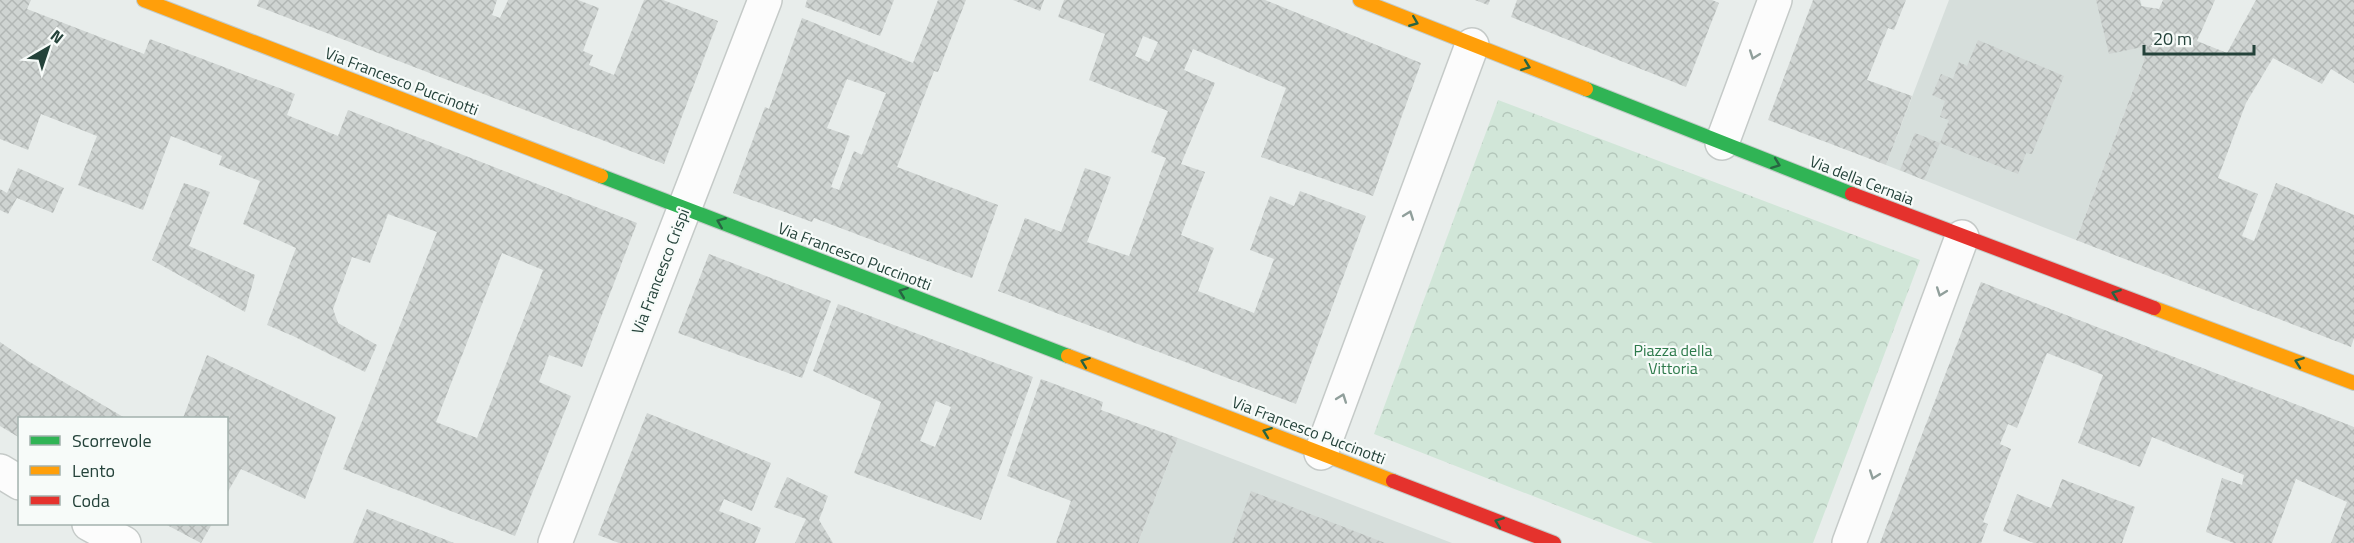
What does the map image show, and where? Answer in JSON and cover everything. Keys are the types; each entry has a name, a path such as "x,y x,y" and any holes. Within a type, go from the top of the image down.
{"street":[{"name":"Via Francesco Puccinotti","path":"144,0 1554,543"},
{"name":"Via Francesco Crispi","path":"555,543 765,0"},
{"name":"Via della Cernaia","path":"1360,0 1962,237 2354,383"},
{"path":"1722,143 1775,0"},
{"path":"1322,453 1472,45"},
{"path":"1849,543 1962,237"},
{"path":"0,471 18,482"},
{"path":"91,525 124,543"}],"shaded area":[{"path":"1949,0 2140,0 2151,33 2143,64 2076,240 1886,165"},
{"path":"1178,438 1452,543 1138,543"}],"green space":[{"name":"Piazza della Vittoria","path":"1498,100 1920,260 1813,543 1653,543 1374,434"}],"building":[{"path":"0,0 31,0 27,9 144,54 150,39 295,94 287,115 338,136 348,110 637,223 582,367 549,355 539,382 571,396 515,536 343,469 437,232 388,214 370,263 352,257 333,309 338,323 377,345 365,372 267,325 296,248 243,224 260,181 219,165 222,156 171,136 143,210 78,185 97,136 41,114 28,150 0,139","holes":["502,253 543,270 477,438 436,422"]},
{"path":"259,0 497,0 492,15 500,18 508,0 578,0 599,8 583,51 593,55 589,65 614,75 644,0 663,0 718,21 664,164 257,6"},
{"path":"807,0 894,0 880,36 805,7"},
{"path":"938,0 966,0 938,72 934,71 897,167 998,205 972,278 814,218 812,222 733,193 765,107 769,109 802,18 913,63","holes":["847,79 886,93 862,155 854,151 839,190 831,187 850,136 827,128"]},
{"path":"1013,0 1044,0 1040,11"},
{"path":"1064,0 1265,0 1421,63 1373,196 1261,157 1286,88 1193,49 1184,70 1215,83 1181,164 1205,172 1181,235 1214,248 1198,291 1254,313 1274,259 1250,250 1270,196 1294,206 1300,191 1366,216 1296,404 998,291 1025,218 1061,232 1085,168 1111,177 1087,242 1129,256 1166,158 1151,152 1168,111 1089,80 1105,34 1058,17","holes":["1143,36 1158,42 1149,62 1135,56"]},
{"path":"1475,0 1490,0 1488,5"},
{"path":"1517,0 1712,0 1719,3 1686,87 1511,17"},
{"path":"1813,0 1906,0 1894,30 1888,28 1867,80 1912,96 1886,165 1768,120"},
{"path":"2096,0 2140,0 2141,6 2159,9 2163,0 2215,0 2197,41 2227,53 2256,0 2354,0 2354,83 2331,69 2322,84 2273,58 2246,103 2218,178 2258,194 2242,236 2254,241 2276,183 2354,215 2354,338 2351,347 2076,240 2143,64 2147,46 2109,54"},
{"path":"1978,40 2064,76 2032,154 2026,153 2018,174 1940,143 1949,120 1940,117 1945,101 1932,95 1941,74 1953,79 1959,62 1967,66"},
{"path":"1915,133 1940,143 1924,180 1900,170"},
{"path":"18,168 64,188 53,213 17,198 8,214 0,210 0,189 7,193"},
{"path":"184,183 210,192 189,246 255,275 245,312 152,260"},
{"path":"709,254 831,301 802,378 678,333"},
{"path":"1981,282 2354,427 2354,543 2331,543 2347,502 2296,479 2272,543 2234,543 2206,532 2222,478 2242,485 2244,475 2152,437 2140,467 2078,443 2103,375 2047,353 2017,428 2008,424 2000,444 2011,449 1983,522 1988,524 1981,543 1880,543"},
{"path":"838,304 1033,377 981,520 854,473 881,402 813,371","holes":["936,401 951,407 935,447 920,441"]},
{"path":"0,342 123,417 18,417 18,437 0,426"},
{"path":"207,355 336,417 305,499 241,469 228,492 228,417 183,417"},
{"path":"1041,379 1103,402 1101,410 1178,438 1138,543 1056,543 1071,501 1007,476"},
{"path":"647,413 771,463 752,511 724,499 719,511 761,528 755,543 619,543 598,535"},
{"path":"787,477 828,496 819,520 833,543 795,543 806,519 774,507"},
{"path":"2062,479 2135,507 2122,543 2034,543 2003,531 2017,494 2051,508"},
{"path":"1251,491 1385,543 1232,543"},
{"path":"367,509 454,543 353,543"},
{"path":"167,525 211,525 201,543"}],"traffic: fast":[{"path":"1586,89 1852,194"},
{"path":"601,176 1068,356"}],"traffic: slow":[{"path":"144,0 601,176"},
{"path":"1360,0 1586,89"},
{"path":"2154,308 2354,383"},
{"path":"1068,356 1393,481"}],"traffic: jam":[{"path":"1852,194 2154,308"},
{"path":"1393,481 1554,543"}]}
